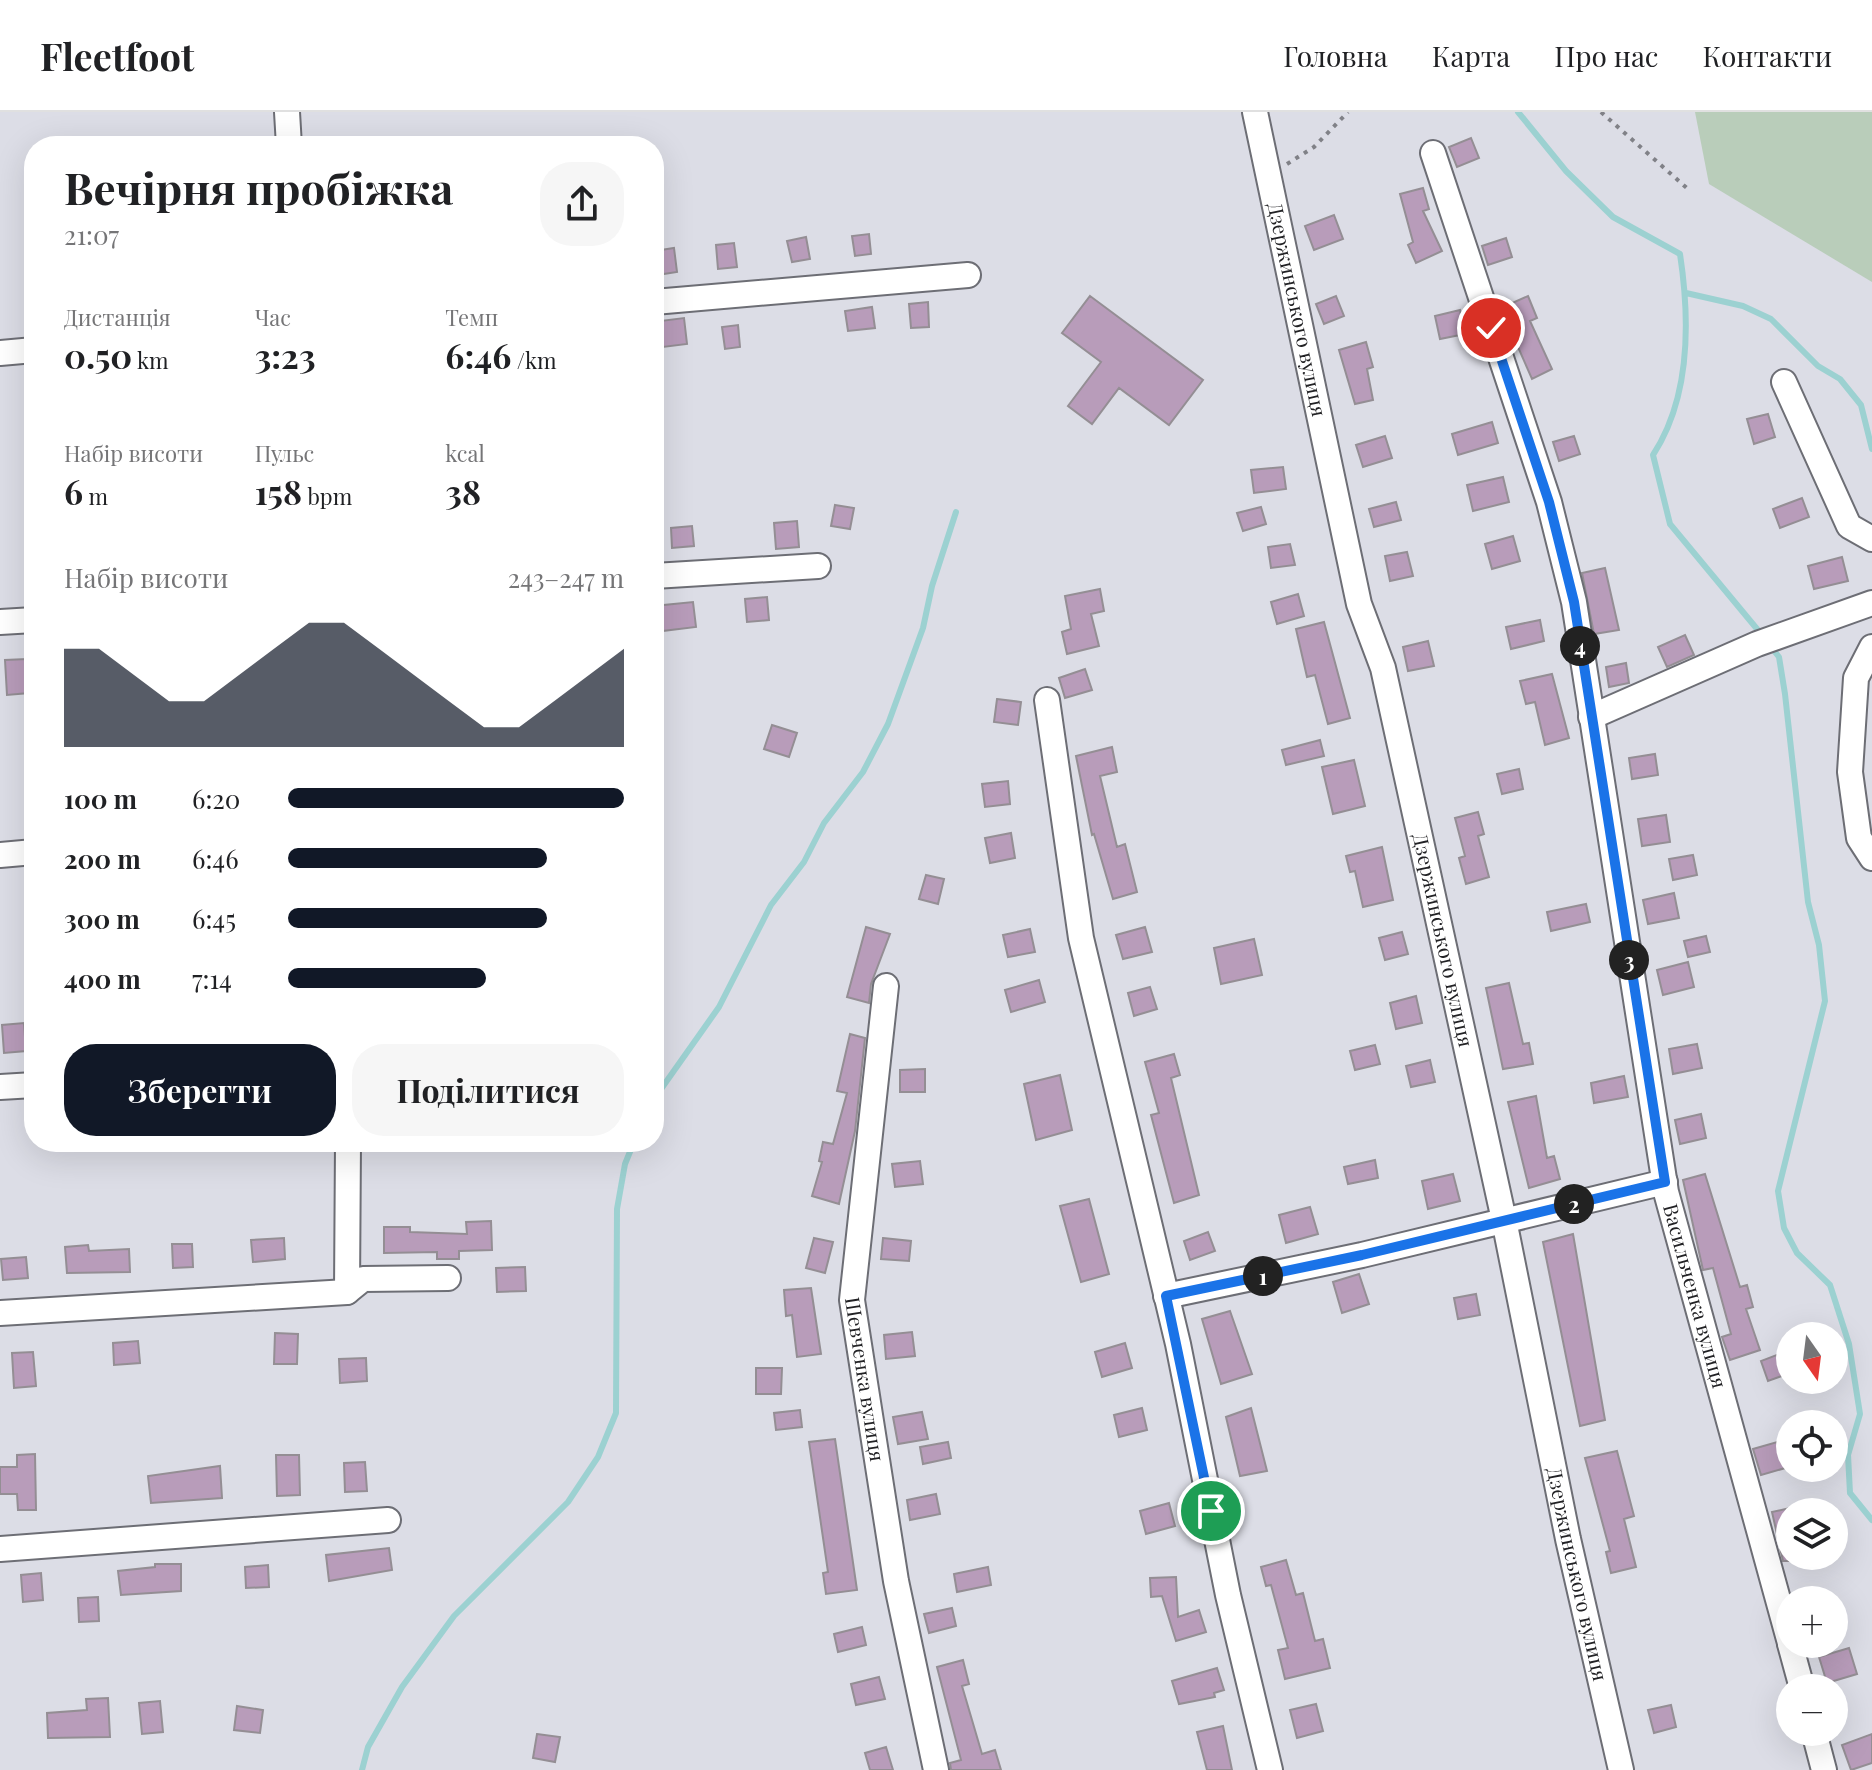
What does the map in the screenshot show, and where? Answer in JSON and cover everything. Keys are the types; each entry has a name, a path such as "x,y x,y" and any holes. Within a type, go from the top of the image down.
{"street":[{"path":"287,112 288,136"},
{"name":"Дзержинського вулиця","path":"1255,112 1359,604 1383,668 1504,1220 1568,1539 1621,1770"},
{"name":"Васильченка вулиця","path":"1433,153 1549,502 1574,602 1665,1182 1776,1592"},
{"path":"664,301 968,275"},
{"path":"0,353 24,351"},
{"path":"1784,382 1849,526 1872,539"},
{"path":"664,575 818,566"},
{"path":"1591,717 1757,644 1872,603"},
{"path":"0,622 24,621"},
{"path":"1872,647 1856,678 1850,772 1859,838 1872,858"},
{"path":"1047,700 1081,938 1166,1296 1228,1595 1270,1770"},
{"path":"0,855 24,853"},
{"name":"Шевченка вулиця","path":"886,986 852,1300 896,1581 936,1770"},
{"path":"0,1087 24,1086"},
{"path":"347,1292 348,1152"},
{"path":"1166,1296 1665,1182"},
{"path":"0,1313 347,1292 363,1279 448,1278"},
{"path":"0,1549 388,1520"},
{"path":"1818,1746 1824,1770"}],"path":[{"path":"1268,176 1314,147 1348,112"},
{"path":"1601,112 1689,190"}],"green space":[{"path":"1695,112 1872,112 1872,282 1709,184"}],"building":[{"path":"1471,138 1479,158 1457,167 1449,147"},
{"path":"1423,188 1429,209 1423,211 1442,251 1416,263 1408,245 1413,242 1400,194"},
{"path":"1334,215 1343,239 1314,250 1305,226"},
{"path":"869,234 871,254 855,256 852,236"},
{"path":"806,237 810,259 792,262 787,241"},
{"path":"1506,238 1512,257 1488,265 1482,246"},
{"path":"734,243 737,267 718,269 716,245"},
{"path":"674,248 677,272 664,274 664,250"},
{"path":"1090,296 1203,380 1169,425 1119,388 1092,424 1068,406 1101,362 1062,333"},
{"path":"1336,296 1344,316 1324,324 1316,304"},
{"path":"1528,296 1537,318 1530,321 1552,369 1532,379 1501,308"},
{"path":"928,302 929,327 911,328 909,304"},
{"path":"872,307 875,328 848,331 845,311"},
{"path":"1460,310 1465,334 1440,339 1435,316"},
{"path":"684,318 687,344 664,347 664,320"},
{"path":"738,325 740,347 725,349 722,327"},
{"path":"1366,342 1373,367 1367,369 1373,400 1355,404 1339,350"},
{"path":"1768,414 1775,437 1754,444 1747,419"},
{"path":"1492,422 1498,443 1458,455 1452,434"},
{"path":"1385,436 1392,458 1363,467 1356,445"},
{"path":"1574,436 1580,454 1559,461 1553,442"},
{"path":"1283,467 1286,489 1254,493 1251,470"},
{"path":"1503,477 1509,502 1473,511 1467,485"},
{"path":"1802,498 1809,517 1780,528 1773,509"},
{"path":"1396,502 1401,520 1374,527 1369,509"},
{"path":"835,505 854,508 850,529 831,526"},
{"path":"1261,507 1266,524 1243,531 1237,513"},
{"path":"797,521 799,547 776,549 774,523"},
{"path":"692,526 694,546 672,548 671,528"},
{"path":"1513,536 1520,561 1492,569 1485,544"},
{"path":"1290,544 1295,565 1271,568 1268,547"},
{"path":"1407,552 1413,576 1390,581 1385,556"},
{"path":"1842,557 1848,581 1814,589 1808,566"},
{"path":"1605,568 1619,630 1594,634 1582,573"},
{"path":"1100,589 1104,611 1091,614 1099,646 1067,654 1062,632 1071,629 1065,596"},
{"path":"1298,594 1304,616 1277,624 1271,602"},
{"path":"767,597 769,620 747,622 745,599"},
{"path":"693,602 696,627 664,631 664,605"},
{"path":"1540,620 1544,641 1511,649 1506,627"},
{"path":"1324,622 1350,718 1328,724 1315,675 1307,677 1296,629"},
{"path":"1685,635 1694,655 1667,667 1658,647"},
{"path":"1428,641 1434,666 1408,671 1403,647"},
{"path":"24,659 24,693 7,695 5,660"},
{"path":"1626,663 1629,683 1609,687 1606,667"},
{"path":"1085,669 1092,690 1065,698 1059,678"},
{"path":"1552,674 1569,738 1545,745 1535,702 1526,704 1520,681"},
{"path":"997,699 1021,702 1018,725 994,722"},
{"path":"772,725 797,733 789,757 764,749"},
{"path":"1320,740 1324,756 1286,765 1282,750"},
{"path":"1112,747 1117,772 1100,776 1117,847 1125,844 1137,892 1113,899 1092,835 1076,756"},
{"path":"1655,754 1658,775 1632,779 1629,758"},
{"path":"1354,760 1365,806 1333,814 1322,767"},
{"path":"1519,769 1523,789 1502,794 1497,774"},
{"path":"1008,781 1010,804 985,807 982,784"},
{"path":"1478,812 1484,834 1478,836 1489,877 1466,884 1459,858 1465,856 1455,818"},
{"path":"1666,815 1670,842 1642,846 1638,819"},
{"path":"1011,833 1015,858 990,863 985,838"},
{"path":"1382,847 1393,900 1363,907 1355,871 1350,872 1346,856"},
{"path":"1693,855 1697,875 1673,880 1669,859"},
{"path":"926,875 944,879 938,904 919,899"},
{"path":"1674,893 1679,918 1648,924 1643,900"},
{"path":"1586,904 1590,922 1551,931 1547,912"},
{"path":"866,927 890,934 871,984 869,1003 847,997"},
{"path":"1145,927 1152,952 1123,959 1116,935"},
{"path":"1030,929 1035,952 1008,957 1003,935"},
{"path":"1402,932 1408,954 1385,960 1379,938"},
{"path":"1706,936 1710,952 1688,957 1684,941"},
{"path":"1254,939 1262,975 1221,984 1214,948"},
{"path":"1688,962 1694,987 1663,995 1657,970"},
{"path":"1039,980 1045,1002 1011,1012 1005,990"},
{"path":"1509,983 1523,1044 1529,1043 1533,1064 1503,1069 1486,988"},
{"path":"1150,987 1157,1009 1134,1016 1128,993"},
{"path":"1416,996 1422,1023 1396,1029 1390,1003"},
{"path":"24,1023 24,1051 4,1053 2,1025"},
{"path":"850,1034 865,1038 855,1131 839,1204 812,1196 822,1162 819,1161 823,1142 833,1144 847,1093 837,1091"},
{"path":"1697,1044 1702,1068 1673,1074 1669,1049"},
{"path":"1375,1045 1380,1064 1355,1070 1350,1051"},
{"path":"1174,1054 1180,1075 1171,1078 1199,1195 1174,1203 1151,1115 1159,1113 1145,1062"},
{"path":"1430,1060 1435,1082 1411,1087 1406,1066"},
{"path":"925,1069 925,1092 900,1092 900,1070"},
{"path":"1060,1075 1072,1130 1036,1140 1024,1084"},
{"path":"1624,1076 1628,1097 1594,1103 1591,1083"},
{"path":"1536,1096 1547,1158 1554,1156 1560,1179 1529,1188 1508,1102"},
{"path":"1701,1114 1706,1138 1680,1144 1675,1120"},
{"path":"1375,1160 1378,1178 1348,1184 1344,1167"},
{"path":"920,1161 923,1184 895,1187 892,1164"},
{"path":"1453,1174 1460,1201 1428,1209 1422,1181"},
{"path":"1705,1174 1740,1287 1747,1285 1753,1307 1746,1309 1760,1350 1730,1360 1722,1337 1731,1334 1713,1268 1703,1270 1683,1180"},
{"path":"1089,1199 1109,1274 1081,1282 1060,1206"},
{"path":"1310,1207 1318,1234 1286,1243 1279,1215"},
{"path":"491,1221 492,1250 459,1251 459,1259 437,1259 437,1252 384,1253 384,1227 410,1227 410,1232 467,1234 466,1222"},
{"path":"1208,1232 1215,1251 1190,1260 1184,1241"},
{"path":"1573,1234 1605,1420 1580,1426 1543,1242"},
{"path":"284,1238 285,1259 253,1262 251,1240"},
{"path":"814,1238 833,1242 825,1273 806,1268"},
{"path":"883,1238 911,1241 909,1261 881,1259"},
{"path":"172,1244 192,1244 193,1267 173,1268"},
{"path":"88,1245 89,1251 129,1249 130,1272 67,1273 65,1247"},
{"path":"26,1257 28,1278 3,1280 1,1259"},
{"path":"525,1267 526,1291 497,1292 496,1268"},
{"path":"1359,1274 1369,1304 1342,1313 1333,1282"},
{"path":"811,1288 821,1354 797,1357 792,1315 786,1316 784,1290"},
{"path":"1476,1294 1480,1315 1458,1319 1454,1298"},
{"path":"1230,1311 1252,1374 1221,1384 1202,1319"},
{"path":"912,1332 915,1356 886,1359 884,1335"},
{"path":"275,1333 298,1334 297,1364 274,1364"},
{"path":"138,1341 140,1363 114,1365 113,1343"},
{"path":"1125,1343 1132,1368 1102,1377 1095,1352"},
{"path":"33,1352 36,1386 14,1388 12,1353"},
{"path":"1776,1355 1776,1378 1768,1381 1761,1361"},
{"path":"366,1358 367,1381 340,1383 339,1359"},
{"path":"756,1368 782,1368 781,1394 756,1394"},
{"path":"1142,1408 1147,1430 1119,1437 1114,1415"},
{"path":"1251,1408 1267,1471 1240,1476 1226,1417"},
{"path":"800,1410 802,1427 776,1430 774,1413"},
{"path":"922,1412 928,1439 898,1444 893,1417"},
{"path":"835,1439 857,1590 826,1594 823,1573 828,1572 809,1442"},
{"path":"948,1442 951,1458 923,1464 920,1447"},
{"path":"1776,1442 1776,1471 1761,1475 1753,1449"},
{"path":"1617,1451 1634,1516 1624,1519 1636,1567 1611,1573 1606,1552 1610,1551 1585,1458"},
{"path":"35,1454 36,1510 18,1510 17,1494 0,1494 0,1467 17,1467 17,1455"},
{"path":"276,1455 299,1455 300,1495 277,1496"},
{"path":"365,1462 367,1491 345,1492 344,1463"},
{"path":"220,1466 222,1498 151,1503 148,1476"},
{"path":"936,1494 940,1514 910,1520 907,1500"},
{"path":"1169,1503 1175,1526 1146,1534 1140,1511"},
{"path":"389,1548 392,1570 329,1581 326,1555"},
{"path":"1286,1560 1296,1595 1303,1593 1315,1641 1323,1639 1330,1668 1285,1679 1278,1650 1288,1648 1271,1585 1266,1586 1261,1567"},
{"path":"155,1564 181,1564 181,1591 121,1595 118,1571 155,1567"},
{"path":"268,1565 269,1587 246,1588 245,1567"},
{"path":"988,1567 991,1585 957,1592 954,1574"},
{"path":"41,1573 43,1600 23,1602 21,1575"},
{"path":"1176,1577 1178,1617 1199,1610 1206,1632 1176,1641 1162,1596 1151,1597 1150,1578"},
{"path":"98,1597 99,1621 79,1622 78,1598"},
{"path":"952,1608 956,1626 929,1633 924,1614"},
{"path":"862,1627 866,1645 838,1652 834,1634"},
{"path":"1848,1648 1857,1674 1848,1677 1848,1674 1824,1674 1819,1658 1848,1658"},
{"path":"963,1660 969,1684 962,1686 982,1754 995,1750 1001,1770 951,1770 950,1763 961,1760 937,1667"},
{"path":"1217,1668 1224,1690 1214,1693 1215,1697 1179,1704 1172,1681"},
{"path":"879,1677 885,1699 856,1705 851,1684"},
{"path":"108,1698 110,1737 48,1738 47,1713 87,1710 86,1699"},
{"path":"160,1701 163,1732 142,1734 139,1703"},
{"path":"1316,1704 1323,1731 1297,1738 1290,1710"},
{"path":"1671,1705 1676,1727 1654,1733 1648,1710"},
{"path":"237,1706 263,1710 260,1733 234,1730"},
{"path":"1223,1726 1232,1770 1207,1770 1197,1732"},
{"path":"537,1734 560,1737 555,1762 533,1758"},
{"path":"1872,1734 1872,1763 1851,1770 1842,1746 1848,1746 1848,1743"},
{"path":"886,1747 893,1770 870,1770 865,1753"}],"waterway":[{"path":"1518,112 1566,171 1613,217 1680,254 1686,331 1681,383 1675,408 1653,455 1670,524 1762,635"},
{"path":"1686,293 1743,306 1771,319 1818,366 1840,379 1861,405 1872,449"},
{"path":"664,1085 719,1007 771,905 804,862 824,823 863,772 888,724 923,628 932,586 956,512"},
{"path":"1771,647 1779,657 1785,694 1808,902 1819,945 1825,1001 1778,1191 1784,1228 1797,1253 1830,1285 1849,1344 1860,1414 1848,1455 1850,1493 1872,1520"},
{"path":"362,1770 368,1747 402,1687 454,1616 568,1502 598,1457 616,1413 617,1209 630,1152"}],"route":[{"path":"1211,1511 1166,1296 1362,1255 1665,1182 1574,602 1549,502 1491,328"}]}
